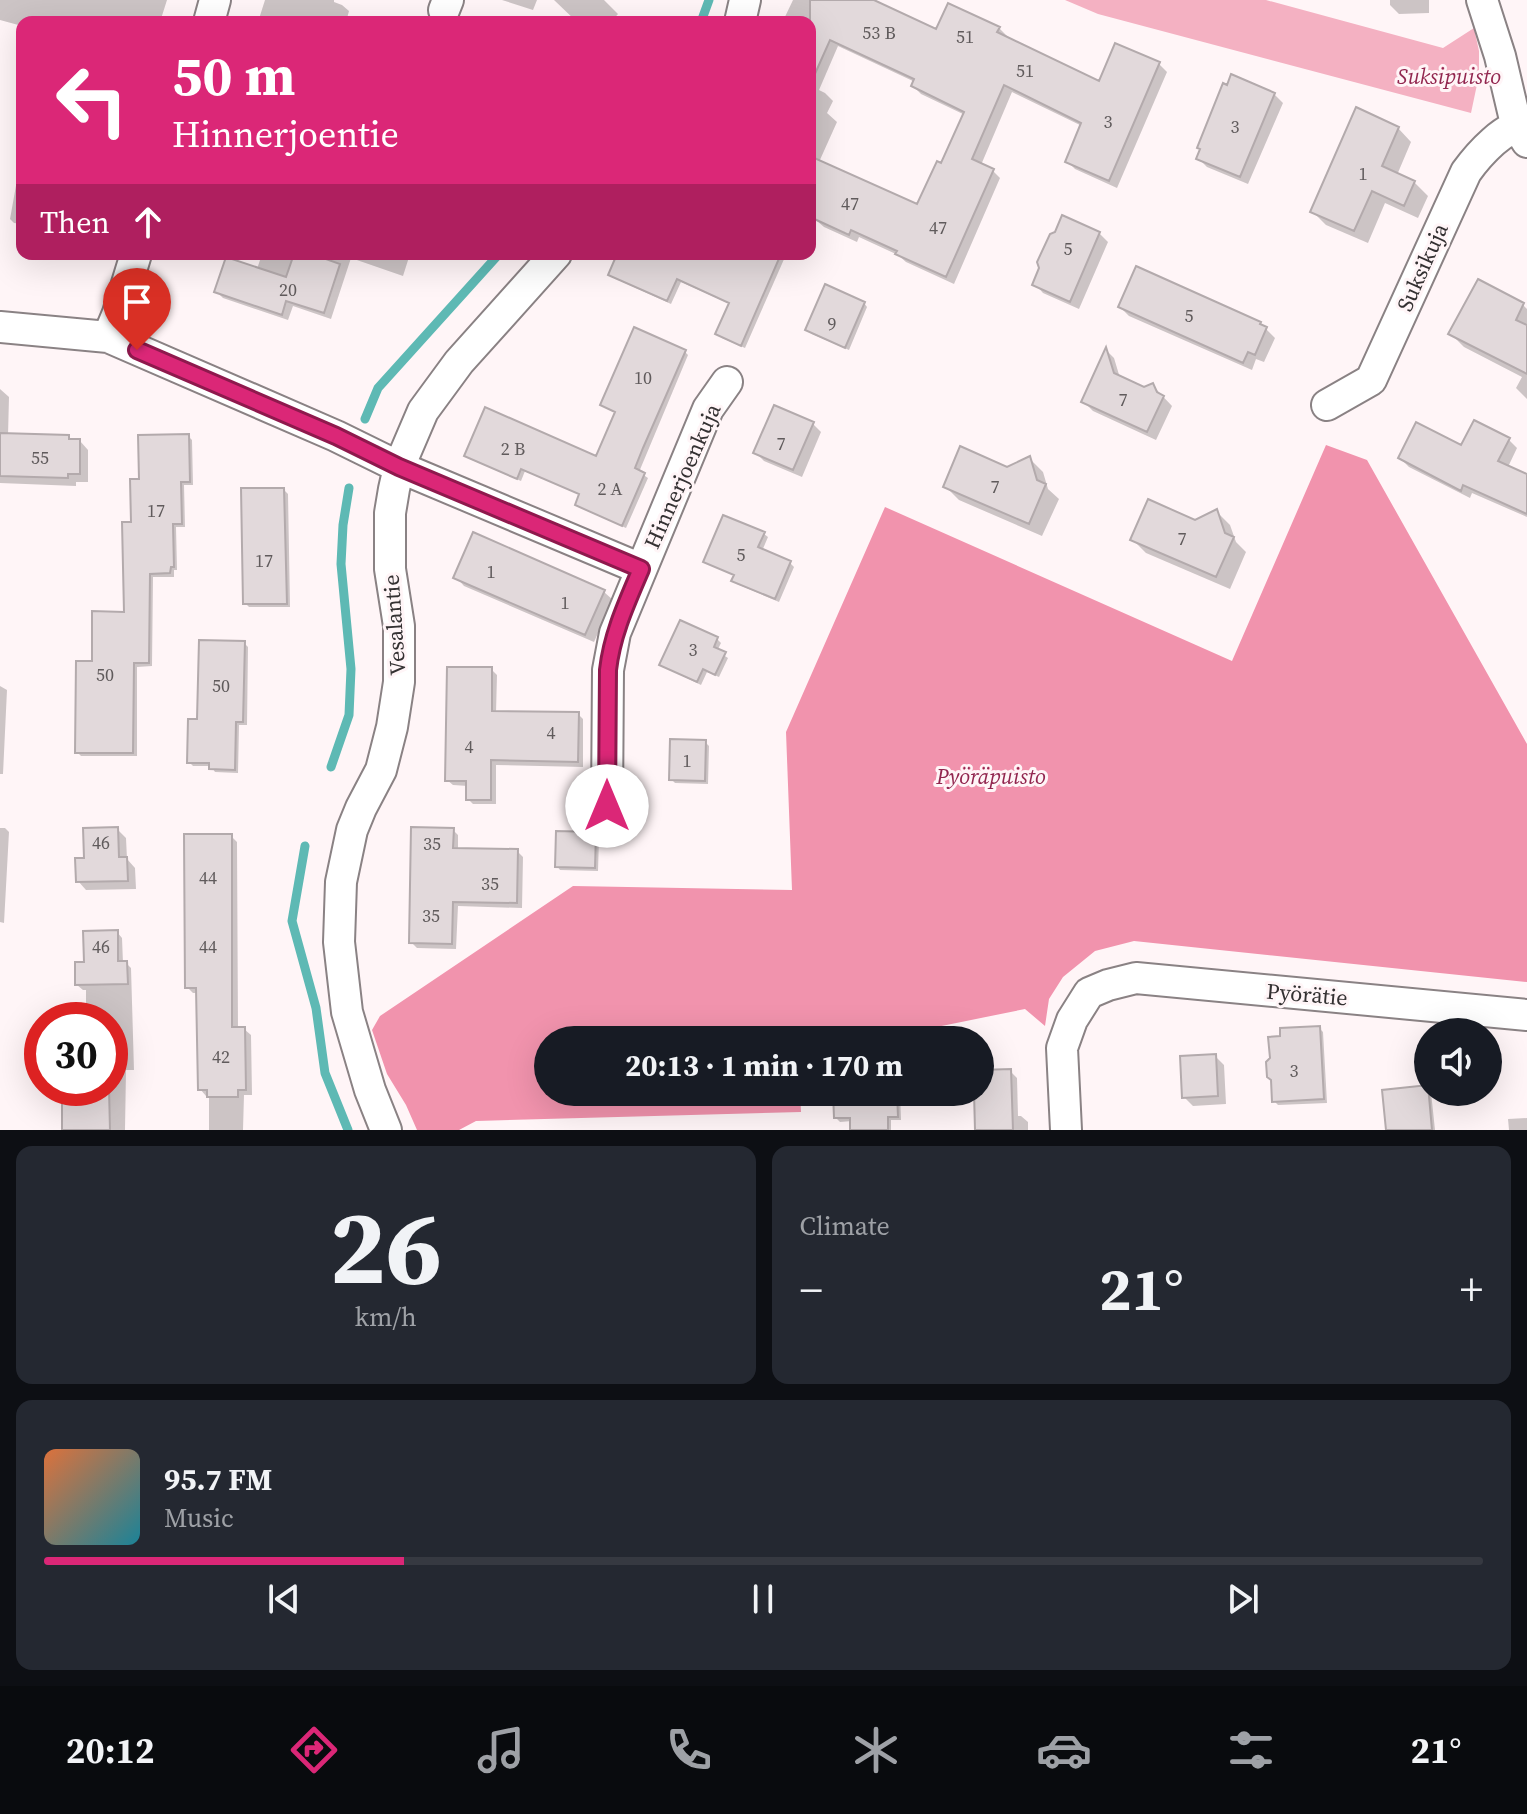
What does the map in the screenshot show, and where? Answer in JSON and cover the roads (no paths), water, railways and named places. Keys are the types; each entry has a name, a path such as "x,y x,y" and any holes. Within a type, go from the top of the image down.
{"street":[{"path":"1482,0 1523,130"},
{"name":"Suksikuja","path":"1327,405 1371,380 1466,172 1479,154 1523,130"},
{"path":"108,337 134,260"},
{"name":"Vesalantie","path":"386,1130 370,1090 347,1012 339,942 341,882 352,830 381,770 399,682 399,626 390,569 390,513 399,467 423,411 459,362 551,260"},
{"path":"0,327 108,337 336,436 399,467 641,569"},
{"name":"Hinnerjoenkuja","path":"607,806 610,650 708,409 727,382"},
{"name":"Pyörätie","path":"1066,1130 1062,1048 1072,1020 1089,993 1136,978 1527,1015"}],"waterway":[{"path":"703,16 709,0"},
{"path":"365,419 378,388 494,260"},
{"path":"331,767 349,715 351,669 341,564 349,488"},
{"path":"305,846 292,921 316,1008 325,1073 348,1130"}],"park label":[{"name":"Suksipuisto","path":"1449,76"},
{"name":"Pyöräpuisto","path":"991,776"}]}
